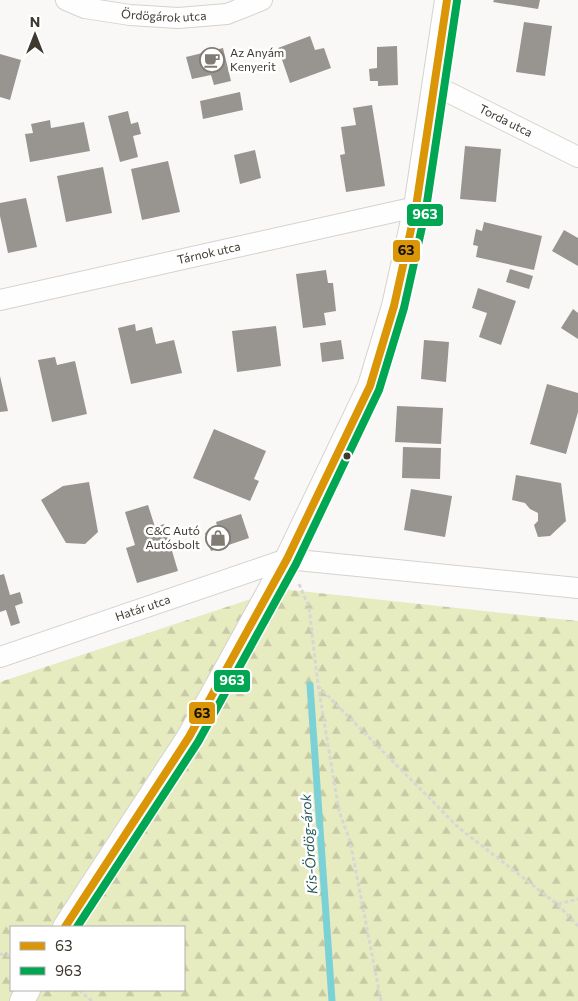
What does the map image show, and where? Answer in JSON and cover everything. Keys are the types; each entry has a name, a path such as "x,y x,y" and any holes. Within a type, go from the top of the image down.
{"street":[{"name":"Ördögárok utca","path":"66,0 85,8 130,15 178,18 227,14 262,0"},
{"path":"66,926 189,737 287,559 370,386 396,298 416,207 447,0"},
{"name":"Torda utca","path":"434,85 578,157"},
{"name":"Tárnok utca","path":"0,300 416,207"},
{"path":"287,559 578,588"},
{"name":"Határ utca","path":"0,657 287,559"}],"path":[{"path":"287,559 309,607 318,685 339,811 350,841 381,1001"},
{"path":"318,685 459,828 557,904 578,926"},
{"path":"557,904 578,899"},
{"path":"80,991 92,1001"}],"green space":[{"path":"281,589 578,621 578,1001 0,1001 0,682"}],"building":[{"path":"494,0 540,0 538,9 493,2"},
{"path":"524,22 552,26 545,76 516,72"},
{"path":"310,36 315,50 324,48 331,68 290,83 278,48"},
{"path":"397,46 398,85 378,86 378,81 370,81 369,69 377,68 377,47"},
{"path":"223,48 231,81 214,85 211,75 192,79 186,57"},
{"path":"0,54 21,60 10,100 0,97"},
{"path":"240,92 243,110 203,119 200,101"},
{"path":"372,105 385,186 346,192 340,155 345,154 341,127 356,125 353,108"},
{"path":"128,111 131,124 138,122 141,134 133,136 138,157 120,162 108,116"},
{"path":"50,120 51,128 84,122 90,151 30,162 25,134 33,133 31,124"},
{"path":"465,146 501,149 496,202 460,199"},
{"path":"255,150 261,178 240,184 234,155"},
{"path":"168,161 180,212 142,220 131,169"},
{"path":"103,167 112,213 66,222 57,176"},
{"path":"26,198 37,247 8,253 0,216 0,203"},
{"path":"484,222 542,236 534,270 476,257 478,246 473,245 476,229 482,231"},
{"path":"564,230 578,238 578,266 552,251"},
{"path":"510,269 533,276 529,289 506,282"},
{"path":"326,270 328,283 333,283 336,311 324,313 326,325 303,328 296,274"},
{"path":"478,288 516,301 501,345 479,337 487,313 472,308"},
{"path":"573,309 578,313 578,339 561,328"},
{"path":"135,324 136,331 152,327 156,344 174,340 182,373 131,384 118,328"},
{"path":"276,326 281,366 237,372 232,331"},
{"path":"341,340 344,359 322,362 320,343"},
{"path":"424,340 449,342 446,382 421,379"},
{"path":"55,357 57,365 75,361 87,414 52,422 38,360"},
{"path":"0,376 8,411 0,412"},
{"path":"547,384 578,393 578,412 566,454 530,444"},
{"path":"397,406 443,408 441,444 395,442"},
{"path":"214,429 266,451 254,479 259,481 250,501 193,478"},
{"path":"403,447 441,448 440,479 402,478"},
{"path":"516,475 561,483 566,521 550,536 538,537 534,525 538,521 538,513 530,509 525,503 512,500"},
{"path":"89,482 98,532 85,544 66,543 41,500 63,486"},
{"path":"411,489 452,496 445,537 404,530"},
{"path":"148,505 155,527 164,524 178,571 137,583 126,548 135,545 125,512"},
{"path":"241,514 249,538 211,551 205,533 218,529 216,522"},
{"path":"4,574 10,595 20,592 23,603 15,606 20,623 11,626 6,610 0,612 0,575"}],"waterway":[{"name":"Kis-Ördög-árok","path":"310,685 332,1001"}],"transit line":[{"name":"63","path":"66,926 189,737 287,559 370,386 394,306 416,207 447,0"},
{"name":"963","path":"78,926 198,742 296,564 379,390 404,308 426,209 457,1"}],"place":[{"name":"Az Anyám Kenyerit","path":"212,60"},
{"name":"C&C Autó Autósbolt","path":"218,538"}]}
